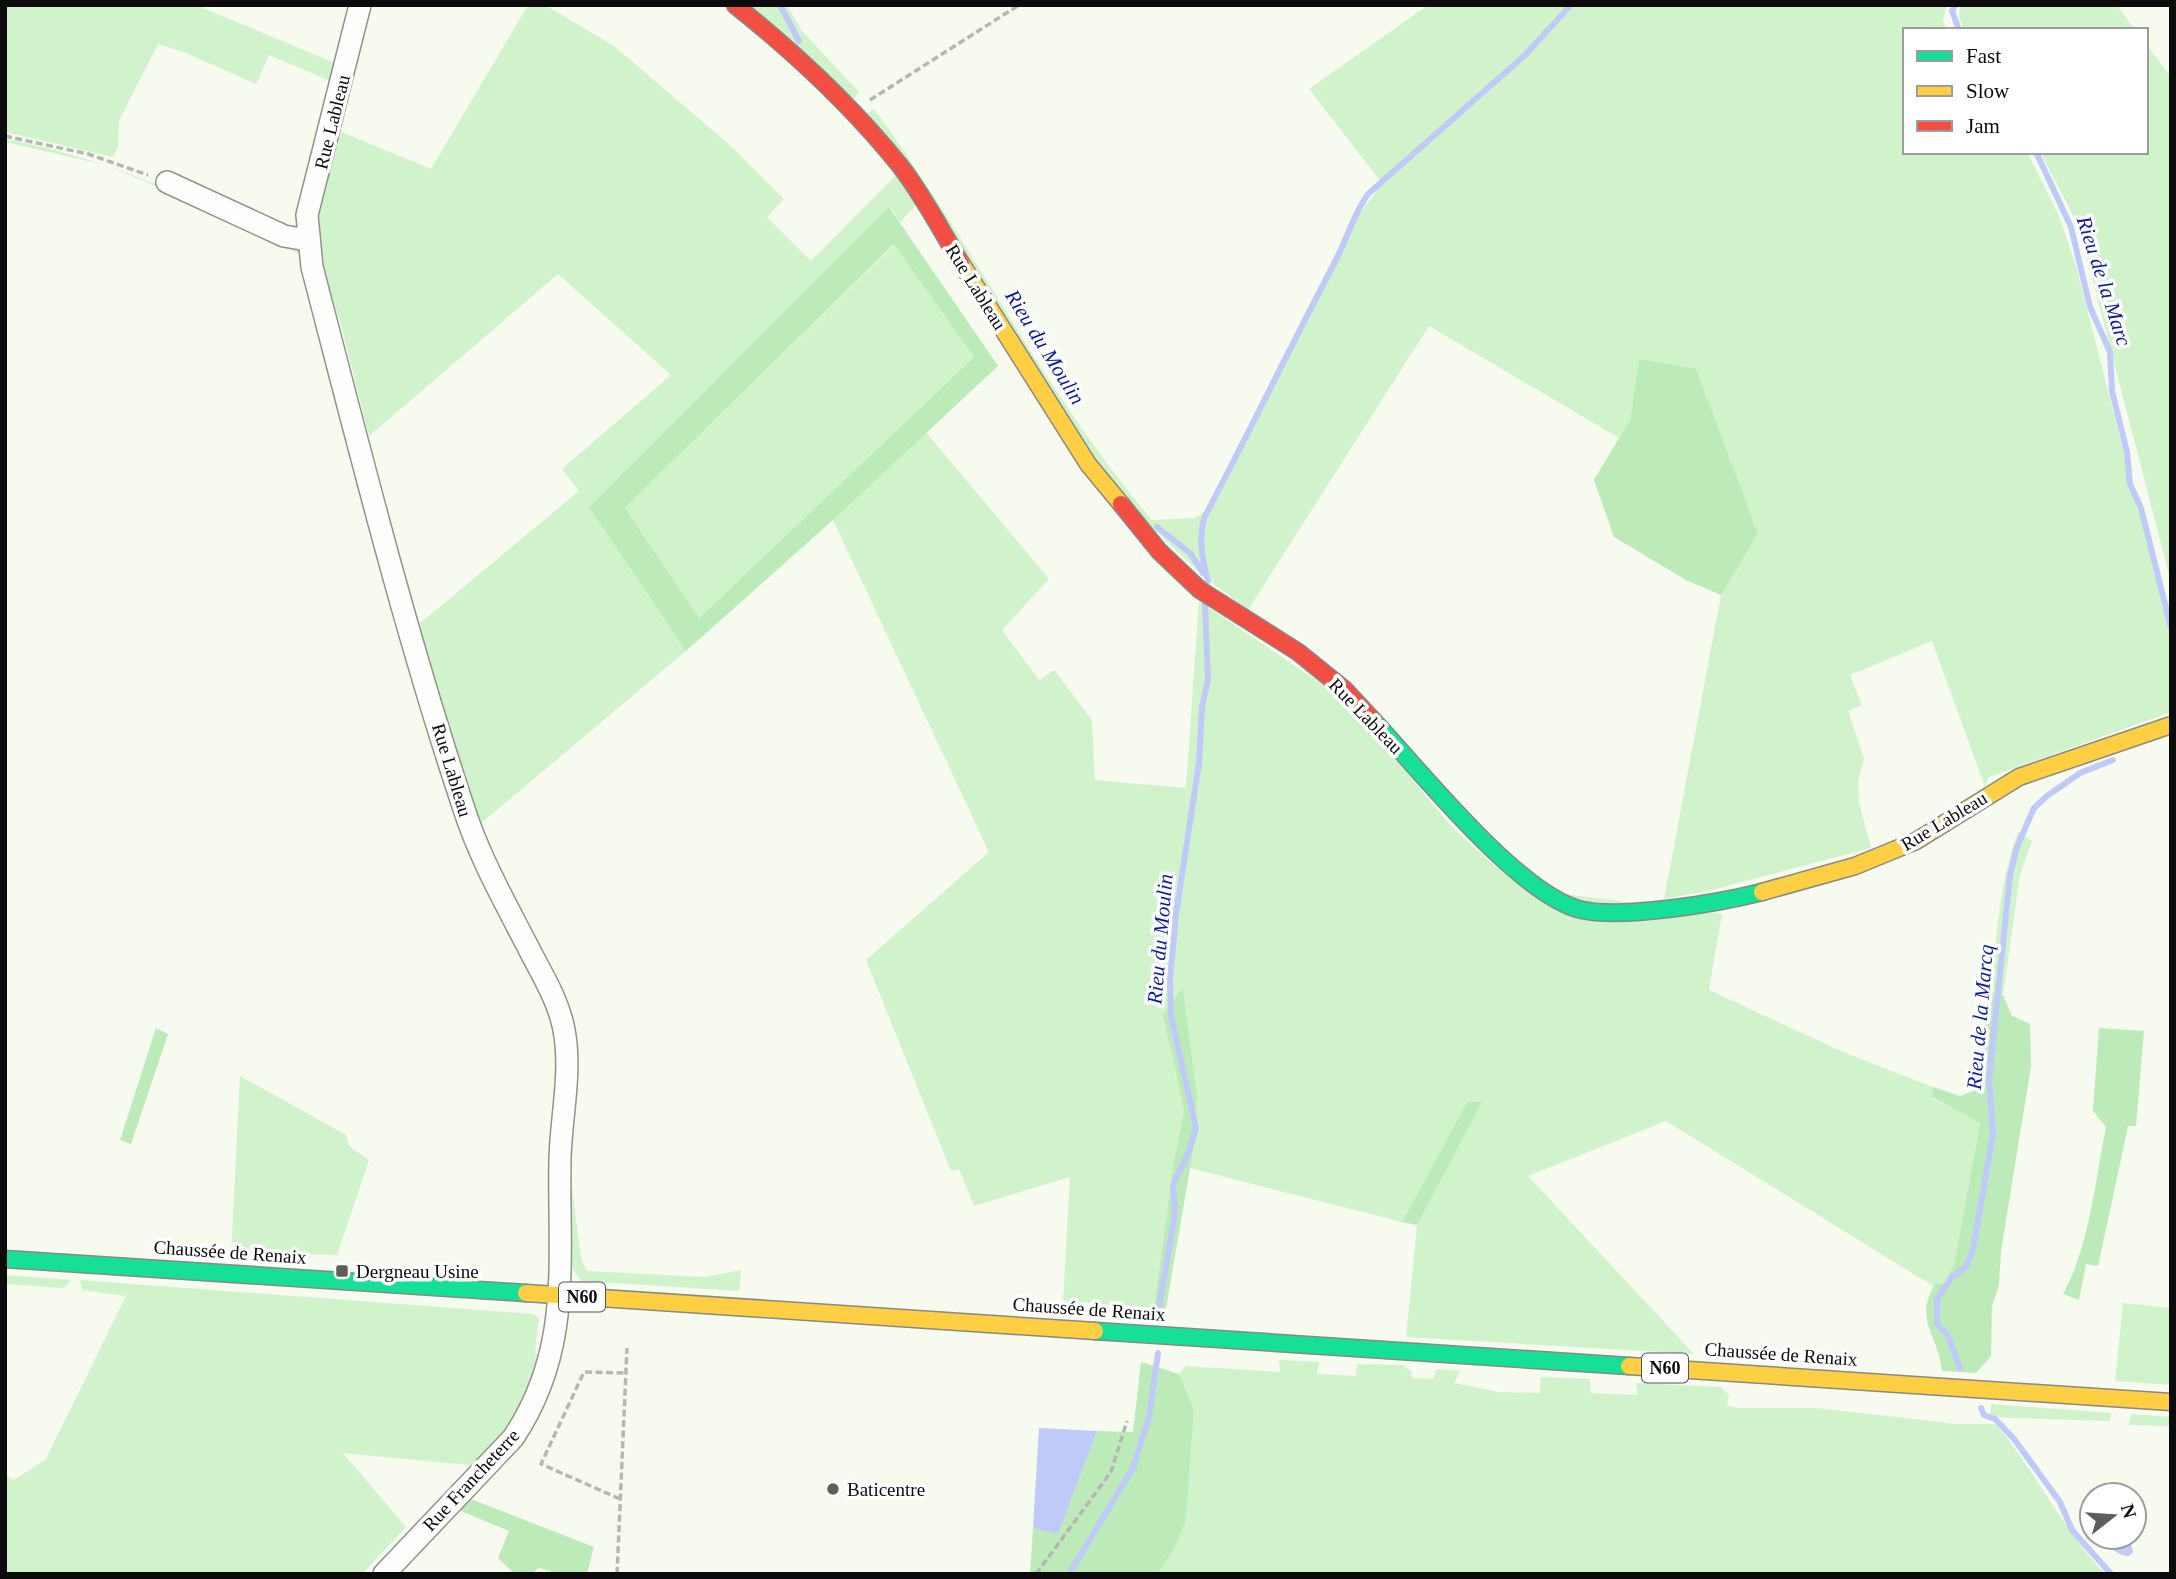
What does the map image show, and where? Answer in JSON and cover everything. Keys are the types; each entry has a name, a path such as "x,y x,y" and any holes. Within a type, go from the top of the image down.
{"main road":[{"name":"Rue Lableau","path":"735,5 781,43 902,169 1088,464 1159,551 1200,590 1298,652 1345,690 1503,859 1532,885 1564,904 1583,910 1608,912 1720,903 1856,866 1916,841 2019,777 2171,725"},
{"name":"Chaussée de Renaix","path":"5,1259 2171,1402"}],"street":[{"name":"Rue Lableau","path":"360,5 307,215 307,240 341,378 463,807 495,884 546,982 564,1027 567,1049 560,1158 561,1296"},
{"path":"167,182 284,236 307,240"},
{"name":"Rue Francheterre","path":"384,1574 498,1454 530,1413 546,1375 561,1296"}],"path":[{"path":"850,112 1019,5"},
{"path":"5,136 88,154 167,182"},
{"path":"617,1574 627,1348"},
{"path":"620,1499 541,1464 584,1372 626,1373"},
{"path":"1036,1574 1111,1472 1127,1421"}],"green space":[{"path":"5,5 196,5 340,65 335,83 269,55 256,84 186,53 158,44 119,121 118,147 113,157 5,132"},
{"path":"528,5 545,5 614,46 732,147 784,199 767,217 811,261 898,173 917,204 900,222 890,207 590,506 686,651 480,824 473,821 418,625 579,491 562,469 671,375 558,274 369,436 340,321 321,268 316,221 339,131 431,169"},
{"path":"745,5 787,5 802,31 859,92 851,103"},
{"path":"1428,5 1947,5 1943,21 1946,28 1903,28 1903,154 2028,154 2059,216 2077,270 2171,635 2171,712 1989,777 1985,787 1932,641 1850,675 1862,705 1848,711 1864,758 1858,782 1859,803 1871,848 1708,891 1664,899 1721,595 1758,534 1639,359 1630,420 1619,438 1429,326 1248,610 1203,576 1106,483 863,116 874,109 944,212 1077,422 1152,520 1196,518 1210,507 1344,236 1382,183 1309,89"},
{"path":"1960,5 2117,5 2134,28 1963,28 1959,18"},
{"path":"2148,47 2171,77 2171,582 2089,266 2070,209 2041,154 2148,154"},
{"path":"5,139 45,148 100,164 5,142"},
{"path":"111,168 155,184 205,206"},
{"path":"889,207 998,366 833,520 686,651 589,507","holes":["894,244 974,357 699,618 625,508"]},
{"path":"218,211 298,248 302,256"},
{"path":"895,244 974,357 699,618 625,508"},
{"path":"1639,359 1696,369 1758,534 1721,595 1686,580 1614,537 1594,480 1630,420"},
{"path":"925,431 1049,579 1002,630 1039,680 1054,670 1092,720 1095,780 1186,788 1199,601 1325,686 1399,764 1451,826 1497,868 1532,890 1722,914 1709,990 1843,1052 1933,1087 1932,1098 1980,1122 1954,1264 1944,1284 1933,1286 1666,1121 1528,1176 1694,1354 1406,1337 1417,1225 1481,1102 1467,1102 1402,1222 1190,1168 1197,1096 1183,989 1170,1049 1184,1111 1174,1160 1153,1308 1063,1301 1070,1177 974,1206 959,1169 951,1171 866,960 989,852 833,520"},
{"path":"2018,832 2032,841 2020,875 2003,995 1990,992 2003,891"},
{"path":"1183,988 1197,1096 1195,1139 1164,1320 1152,1319 1174,1160 1184,1111 1163,1015"},
{"path":"1990,992 2003,995 2012,1016 2030,1024 2031,1066 2001,1251 1999,1285 1992,1306 1991,1356 1976,1373 1942,1371 1926,1308 1935,1284 1944,1284 1954,1264 1980,1123 1932,1097 1933,1087 1960,1096 1973,1091 1978,1083"},
{"path":"156,1028 168,1034 131,1144 120,1140"},
{"path":"2099,1028 2144,1031 2136,1126 2128,1126 2098,1266 2086,1264 2079,1300 2063,1294 2086,1234 2106,1127 2093,1111"},
{"path":"240,1076 346,1135 349,1146 369,1160 337,1255 283,1253 281,1260 231,1257"},
{"path":"1467,1102 1482,1102 1417,1225 1402,1222"},
{"path":"565,1187 572,1188 581,1258 587,1271 705,1277 741,1270 739,1291 581,1281 570,1264"},
{"path":"5,1275 71,1280 64,1288 5,1284"},
{"path":"80,1280 533,1314 539,1318 535,1353 545,1358 528,1406 475,1471 469,1465 343,1453 406,1527 362,1574 5,1574 5,1475 14,1480 46,1459 126,1296 82,1290"},
{"path":"2123,1303 2171,1308 2171,1385 2115,1381"},
{"path":"1279,1360 1319,1362 1317,1374 1356,1376 1357,1364 1402,1365 1411,1371 1412,1378 1433,1379 1437,1369 1460,1371 1454,1383 1499,1392 1540,1393 1541,1377 1590,1379 1591,1393 1638,1395 1636,1383 1721,1387 1729,1395 1727,1405 1738,1408 1817,1408 1958,1424 1996,1424 2078,1542 2078,1551 2085,1551 2105,1574 1157,1574 1186,1519 1194,1412 1179,1374 1185,1366 1280,1372"},
{"path":"1141,1362 1179,1374 1194,1411 1186,1519 1175,1547 1157,1574 1030,1574 1033,1528 1058,1533 1097,1431 1133,1432"},
{"path":"1991,1404 2111,1413 2110,1421 1990,1417"},
{"path":"2131,1414 2171,1417 2171,1426 2129,1425"},
{"path":"468,1498 594,1547 587,1574 551,1574 550,1571 539,1568 531,1574 515,1574 498,1558 509,1531 456,1509"}],"water":[{"path":"1039,1428 1097,1431 1058,1534 1033,1528"},
{"path":"2115,1551 2133,1551 2129,1556"}],"waterway":[{"name":"Rieu du Moulin","path":"780,5 799,41"},
{"path":"1208,581 1202,548 1205,516 1338,257 1362,203 1368,194 1524,56 1571,5"},
{"name":"Rieu de la Marc","path":"1955,5 1952,11 1958,28"},
{"name":"Rieu de la Marc","path":"2037,154 2071,227 2090,307 2110,352 2112,391 2127,452 2130,484 2141,508 2171,628"},
{"name":"Rieu du Moulin","path":"1157,527 1190,553 1203,573"},
{"name":"Rieu du Moulin","path":"1158,1313 1175,1214 1173,1185 1188,1154 1196,1128 1171,1016 1170,980 1176,914 1199,763 1202,707 1208,680 1205,603"},
{"name":"Rieu de la Marcq","path":"1960,1368 1947,1334 1937,1324 1937,1299 1952,1277 1966,1267 1973,1249 1993,1134 1989,1080 2010,875 2017,847 2034,808 2047,796 2080,773 2113,760"},
{"name":"Rieu du Moulin","path":"1069,1574 1133,1468 1149,1417 1158,1353"},
{"name":"Rieu de la Marcq","path":"1981,1408 1984,1415 1995,1419 2014,1439 2060,1502 2072,1530 2111,1574"}],"traffic: fast":[{"path":"1371,718 1470,828 1529,881 1557,900 1582,910 1622,913 1697,905 1762,892"},
{"path":"5,1259 526,1293"},
{"path":"1095,1331 1629,1366"}],"traffic: slow":[{"path":"961,263 1088,464 1121,504"},
{"path":"1762,892 1855,866 1916,841 2019,777 2171,725"},
{"path":"526,1293 1095,1331"},
{"path":"1629,1366 2171,1402"}],"traffic: jam":[{"path":"735,5 822,82 883,145 917,190 961,263"},
{"path":"1121,504 1159,551 1200,590 1298,652 1345,690 1371,718"}],"place":[{"name":"Dergneau Usine","path":"342,1271"},
{"name":"Baticentre","path":"833,1489"}]}
